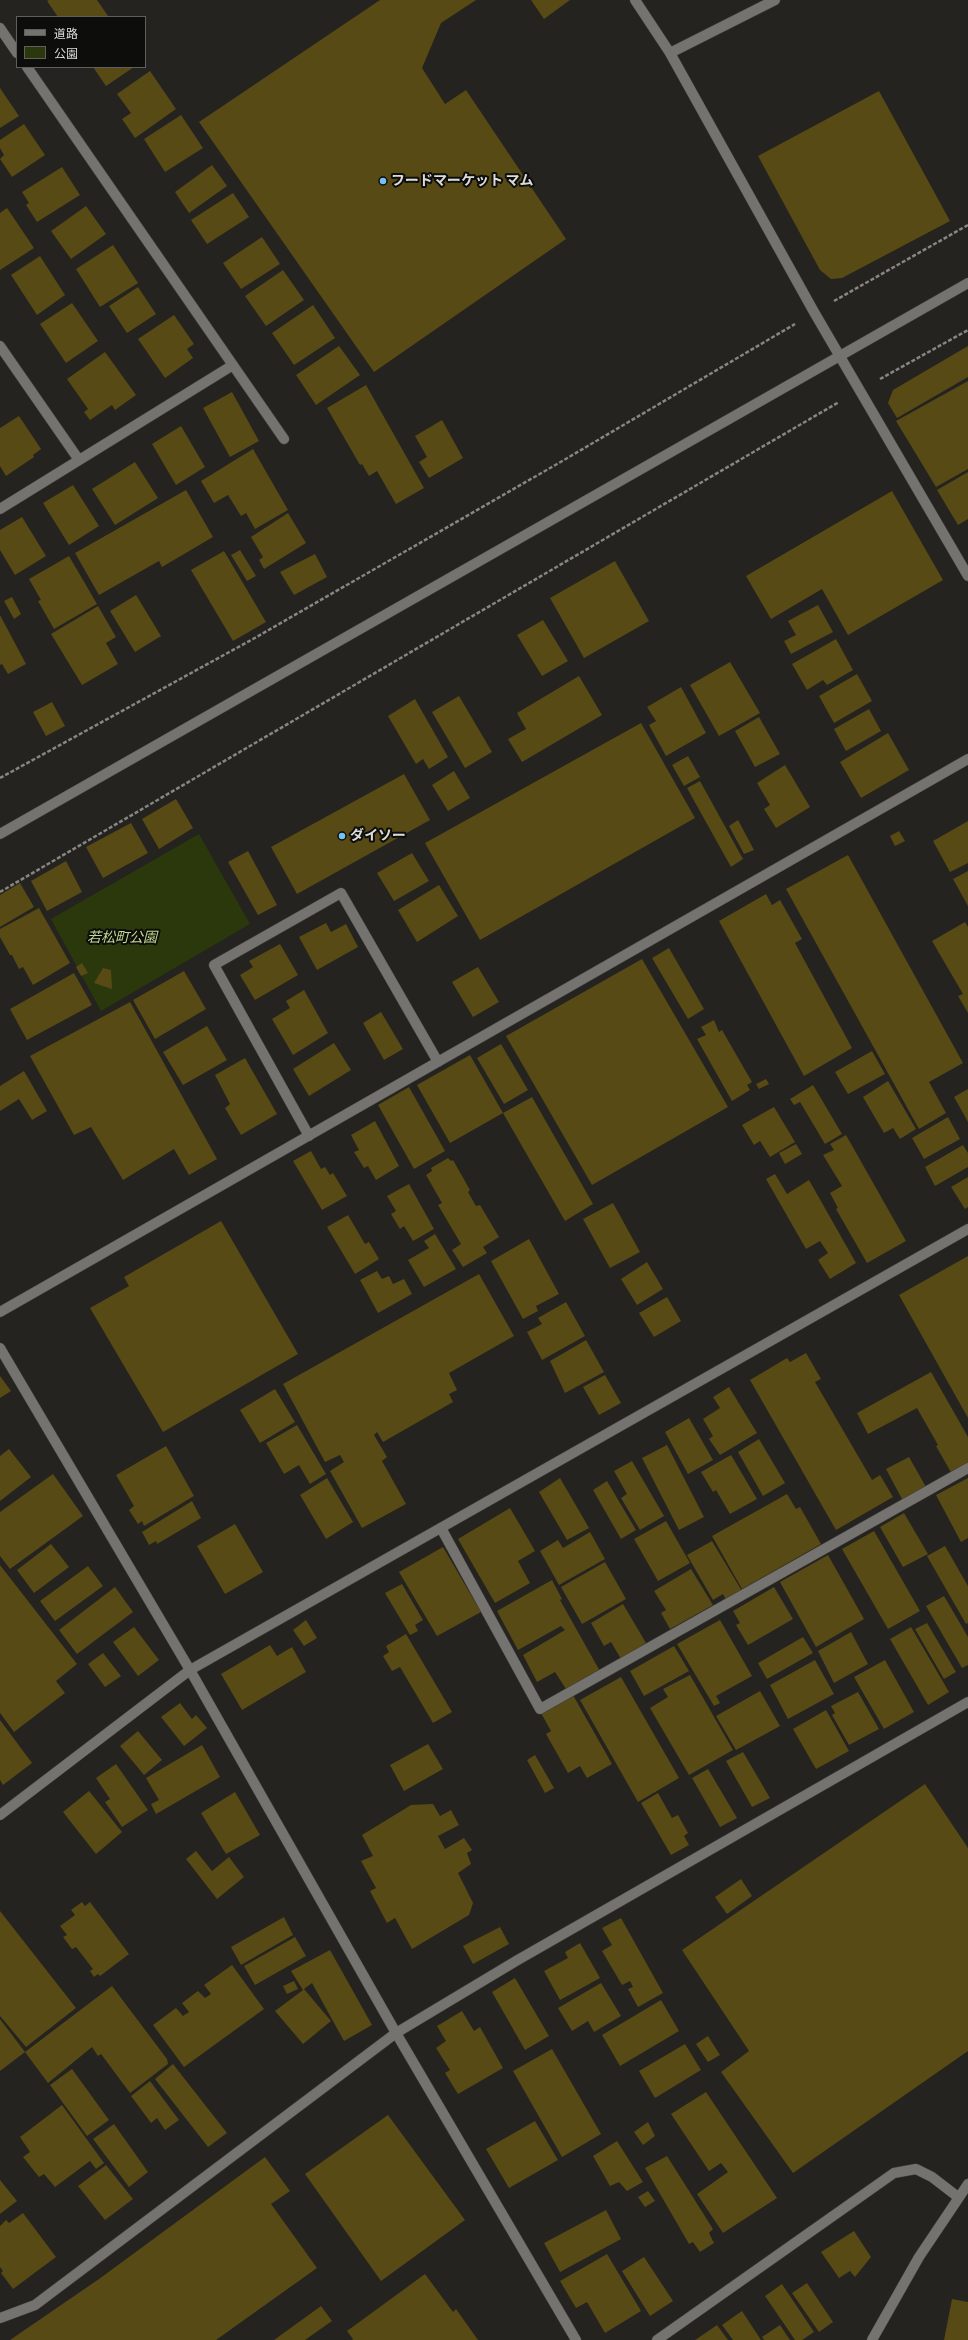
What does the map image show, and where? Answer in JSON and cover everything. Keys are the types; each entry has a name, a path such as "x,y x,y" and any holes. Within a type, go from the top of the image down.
{"street":[{"path":"635,0 670,53 814,312 861,389 968,576"},
{"path":"670,53 775,0"},
{"path":"0,28 16,52"},
{"path":"28,68 284,439"},
{"path":"0,834 968,283"},
{"path":"0,346 79,460"},
{"path":"0,510 233,365"},
{"path":"0,1312 968,759"},
{"path":"309,1136 214,965 220,961 341,893 438,1062"},
{"path":"0,1815 190,1670 968,1229"},
{"path":"0,1348 190,1670 396,2033 576,2340"},
{"path":"441,1528 540,1709 968,1468"},
{"path":"0,2318 35,2305 396,2033 530,1953 968,1702"},
{"path":"657,2340 894,2173 916,2169 932,2177 958,2197"},
{"path":"872,2340 919,2257 968,2184"}],"path":[{"path":"0,778 281,623 564,460 814,312 968,225"},
{"path":"0,892 861,389 968,330"}],"green space":[{"name":"若松町公園","path":"199,834 250,924 101,1011 51,919"}],"building":[{"path":"97,0 108,16 57,16 47,1"},
{"name":"フードマーケット マム","path":"380,0 476,0 441,23 422,68 445,104 466,90 566,239 374,372 199,122"},
{"path":"531,0 570,0 544,19"},
{"path":"94,68 133,68 106,86"},
{"path":"150,71 176,109 135,138 122,119 131,113 117,94"},
{"path":"0,88 19,116 0,128"},
{"path":"879,91 950,221 842,278 831,279 820,270 758,156"},
{"path":"181,115 203,148 165,172 144,139"},
{"path":"24,124 45,155 12,177 0,159 4,155 0,148 0,140"},
{"path":"212,165 227,186 189,213 175,192"},
{"path":"62,167 80,195 37,222 26,205 29,203 22,192"},
{"path":"233,193 249,217 207,244 191,220"},
{"path":"86,206 106,234 71,259 51,231"},
{"path":"7,208 34,248 0,270 0,213"},
{"path":"262,237 280,264 241,289 223,263"},
{"path":"113,245 138,283 100,307 76,269"},
{"path":"40,256 65,295 37,315 11,275"},
{"path":"283,270 304,300 266,326 245,296"},
{"path":"138,287 156,314 127,333 109,306"},
{"path":"72,303 98,341 66,363 40,324"},
{"path":"313,305 335,338 294,365 272,333"},
{"path":"174,315 194,344 187,349 193,358 165,378 138,339"},
{"path":"339,346 360,375 316,405 296,375"},
{"path":"968,346 968,377 897,418 888,403 893,390"},
{"path":"105,352 136,395 115,410 112,405 90,420 84,412 88,409 67,379"},
{"path":"968,381 968,469 936,487 896,421"},
{"path":"366,385 424,488 396,504 377,471 369,476 362,464 360,465 327,408"},
{"path":"232,392 259,441 230,457 203,408"},
{"path":"19,416 41,449 33,455 34,457 6,476 0,466 0,428"},
{"path":"442,420 463,458 429,478 419,462 427,457 415,436"},
{"path":"181,426 205,467 176,485 152,444"},
{"path":"253,449 288,510 255,529 246,513 241,516 228,495 214,503 201,481"},
{"path":"135,462 158,498 115,525 92,489"},
{"path":"968,472 968,519 958,525 937,490"},
{"path":"73,485 99,526 69,545 43,503"},
{"path":"186,490 213,537 162,567 159,561 99,595 75,553"},
{"path":"892,491 943,580 848,635 822,589 771,619 746,576"},
{"path":"288,513 306,543 264,569 259,560 263,557 251,537"},
{"path":"22,517 46,556 15,575 0,550 0,530"},
{"path":"240,550 256,576 247,581 231,555"},
{"path":"224,551 266,622 233,641 191,570"},
{"path":"315,554 327,577 294,595 280,572"},
{"path":"69,556 97,604 54,629 38,601 41,600 29,579"},
{"path":"615,561 649,621 584,658 550,598"},
{"path":"136,595 161,636 135,652 110,611"},
{"path":"12,597 21,614 14,619 4,601"},
{"path":"818,605 833,632 791,654 784,641 796,635 788,621"},
{"path":"98,606 116,637 106,643 118,664 82,685 51,634"},
{"path":"0,615 26,664 8,674 2,664 0,665"},
{"path":"543,620 568,661 542,676 517,635"},
{"path":"836,639 853,670 827,685 823,680 807,690 792,664"},
{"path":"730,662 760,713 719,736 690,685"},
{"path":"857,674 872,701 834,723 819,696"},
{"path":"579,676 602,715 522,762 508,739 526,729 517,713"},
{"path":"681,687 706,733 666,756 649,725 656,721 647,707"},
{"path":"459,696 492,752 465,768 432,712"},
{"path":"415,699 448,757 429,769 423,759 416,764 388,716"},
{"path":"52,702 65,726 46,736 33,712"},
{"path":"869,709 881,731 846,751 834,729"},
{"path":"759,717 780,754 755,767 735,731"},
{"path":"641,723 695,818 480,940 425,843"},
{"path":"888,733 909,770 861,798 840,762"},
{"path":"688,756 700,777 684,786 672,765"},
{"path":"785,765 810,807 776,828 764,809 770,805 757,783"},
{"path":"454,771 470,798 448,811 432,785"},
{"path":"404,774 430,820 297,894 271,847"},
{"path":"700,781 743,859 731,867 687,788"},
{"path":"176,799 193,828 159,849 142,819"},
{"path":"738,820 754,850 744,854 729,826"},
{"path":"968,821 968,863 950,872 933,841"},
{"path":"131,823 148,853 103,878 86,847"},
{"path":"899,831 905,841 895,846 890,836"},
{"path":"248,851 277,905 258,915 228,862"},
{"path":"412,853 429,881 394,901 377,873"},
{"path":"848,855 963,1063 929,1082 946,1113 919,1129 786,889"},
{"path":"66,861 82,892 47,911 31,881"},
{"path":"968,871 968,906 953,879"},
{"path":"20,883 34,907 0,927 0,895"},
{"path":"439,885 458,916 417,942 398,910"},
{"path":"766,894 772,905 780,900 802,939 795,943 852,1048 804,1076 719,921"},
{"path":"39,908 70,963 33,985 23,967 19,969 12,955 10,955 0,937 0,929"},
{"path":"965,922 968,927 968,1013 958,996 963,994 932,941"},
{"path":"326,923 331,932 346,924 358,947 317,970 299,937"},
{"path":"280,944 298,975 255,1000 240,975 253,967 249,961"},
{"path":"669,948 704,1009 688,1019 652,958"},
{"path":"642,959 728,1107 592,1185 506,1036"},
{"path":"82,963 88,973 81,976 76,967"},
{"path":"478,967 499,1002 473,1017 452,982"},
{"path":"103,968 111,970 112,989 94,983"},
{"path":"184,971 206,1009 155,1039 133,1000"},
{"path":"74,973 92,1005 27,1040 10,1009"},
{"path":"304,990 328,1033 293,1055 272,1019 290,1008 286,1001"},
{"path":"130,1002 217,1159 189,1175 174,1149 123,1180 91,1127 74,1135 30,1056"},
{"path":"381,1012 403,1049 384,1060 363,1023"},
{"path":"714,1020 719,1032 722,1030 752,1082 747,1085 750,1090 732,1101 697,1039 706,1035 701,1027"},
{"path":"207,1026 227,1060 183,1085 163,1052"},
{"path":"334,1043 351,1070 309,1096 293,1069"},
{"path":"501,1044 528,1090 504,1104 477,1058"},
{"path":"872,1051 885,1074 848,1094 835,1072"},
{"path":"470,1055 503,1113 450,1143 417,1085"},
{"path":"245,1058 277,1114 241,1135 225,1108 230,1104 215,1075"},
{"path":"24,1071 47,1111 32,1120 19,1099 0,1111 0,1086"},
{"path":"766,1079 769,1084 759,1089 756,1084"},
{"path":"888,1081 916,1129 900,1139 893,1128 884,1133 863,1097"},
{"path":"813,1085 842,1134 825,1144 800,1102 794,1105 790,1099"},
{"path":"409,1087 445,1151 414,1169 378,1105"},
{"path":"968,1089 968,1122 954,1097"},
{"path":"532,1097 593,1204 565,1221 503,1113"},
{"path":"774,1107 795,1142 770,1157 760,1141 754,1145 742,1125"},
{"path":"948,1117 960,1139 924,1159 912,1138"},
{"path":"375,1121 399,1166 376,1180 368,1166 364,1168 354,1152 359,1150 351,1135"},
{"path":"846,1135 906,1241 867,1263 836,1209 838,1208 830,1193 842,1186 823,1155 834,1150 830,1144"},
{"path":"796,1144 802,1154 785,1164 779,1153"},
{"path":"963,1145 968,1153 968,1167 935,1186 925,1167"},
{"path":"311,1151 321,1169 325,1167 330,1175 333,1173 347,1196 322,1210 293,1161"},
{"path":"448,1158 451,1161 453,1160 470,1190 468,1192 476,1206 480,1205 499,1237 483,1247 487,1253 463,1267 452,1250 461,1244 438,1205 442,1203 426,1175 432,1171 431,1168"},
{"path":"775,1174 787,1194 809,1180 856,1263 830,1279 818,1260 828,1253 820,1241 806,1249 766,1179"},
{"path":"968,1177 968,1207 965,1209 951,1187"},
{"path":"409,1184 434,1229 413,1241 404,1226 400,1229 391,1214 396,1211 387,1196"},
{"path":"613,1203 640,1252 610,1268 583,1219"},
{"path":"348,1215 365,1244 369,1242 379,1259 355,1274 327,1227"},
{"path":"221,1221 298,1354 163,1432 90,1308 129,1286 124,1277"},
{"path":"435,1234 456,1269 424,1287 408,1260 429,1248 424,1241"},
{"path":"529,1239 559,1294 536,1306 538,1311 523,1319 491,1261"},
{"path":"968,1256 968,1418 899,1295"},
{"path":"647,1262 663,1289 637,1305 621,1279"},
{"path":"377,1271 382,1279 389,1276 393,1284 404,1279 412,1294 378,1313 360,1280"},
{"path":"479,1274 514,1336 449,1373 457,1390 449,1394 453,1402 383,1442 377,1432 374,1435 387,1457 382,1461 406,1504 362,1528 330,1471 344,1462 340,1455 325,1462 283,1384"},
{"path":"667,1297 681,1321 654,1337 639,1313"},
{"path":"566,1302 585,1336 542,1360 527,1332 542,1324 538,1318"},
{"path":"586,1340 604,1372 565,1393 550,1361"},
{"path":"806,1353 821,1379 815,1382 872,1480 880,1475 893,1497 836,1530 750,1380 787,1358 790,1362"},
{"path":"931,1372 968,1437 968,1464 952,1474 936,1446 938,1445 917,1408 868,1434 857,1413"},
{"path":"605,1375 621,1403 599,1415 583,1387"},
{"path":"0,1376 11,1391 0,1398"},
{"path":"729,1387 757,1433 720,1455 709,1439 713,1436 703,1419 720,1408 713,1397"},
{"path":"275,1389 295,1422 260,1443 240,1410"},
{"path":"689,1418 713,1460 688,1474 665,1432"},
{"path":"297,1425 326,1474 310,1484 299,1465 284,1474 266,1443"},
{"path":"759,1439 785,1483 763,1496 738,1452"},
{"path":"667,1445 704,1517 679,1530 642,1458"},
{"path":"166,1446 194,1496 144,1526 142,1521 138,1524 129,1510 134,1506 116,1475"},
{"path":"9,1449 31,1477 0,1501 0,1456"},
{"path":"731,1455 757,1499 730,1514 716,1490 713,1492 701,1472"},
{"path":"909,1457 926,1487 903,1501 886,1469"},
{"path":"632,1461 664,1516 640,1530 621,1498 627,1494 614,1471"},
{"path":"53,1474 83,1516 10,1569 0,1556 0,1512"},
{"path":"327,1478 353,1522 326,1539 300,1495"},
{"path":"560,1478 589,1528 567,1540 539,1492"},
{"path":"968,1478 968,1538 961,1542 936,1495"},
{"path":"607,1481 636,1530 621,1539 593,1490"},
{"path":"787,1494 796,1509 800,1507 821,1544 742,1589 712,1536"},
{"path":"192,1501 201,1518 157,1544 156,1541 149,1545 142,1532"},
{"path":"510,1508 535,1551 518,1561 530,1583 495,1603 458,1539"},
{"path":"904,1513 928,1554 903,1567 880,1527"},
{"path":"666,1521 690,1563 658,1581 634,1539"},
{"path":"235,1524 263,1572 225,1594 197,1546"},
{"path":"874,1531 920,1611 888,1629 842,1549"},
{"path":"590,1532 605,1559 559,1585 540,1551 558,1540 563,1548"},
{"path":"712,1541 742,1591 726,1600 723,1594 713,1600 687,1555"},
{"path":"51,1544 69,1567 34,1593 17,1570"},
{"path":"945,1546 968,1586 968,1623 966,1624 927,1556"},
{"path":"443,1547 481,1612 437,1636 399,1572"},
{"path":"828,1555 864,1619 816,1647 780,1582"},
{"path":"605,1562 626,1599 582,1624 561,1587"},
{"path":"0,1565 77,1664 56,1681 65,1693 14,1732 0,1713"},
{"path":"88,1566 103,1586 55,1621 40,1601"},
{"path":"691,1569 713,1605 670,1629 661,1613 666,1610 654,1591"},
{"path":"552,1580 562,1599 560,1600 601,1673 566,1689 555,1672 537,1682 523,1655 565,1630 561,1626 518,1650 497,1611"},
{"path":"402,1584 423,1620 415,1625 418,1631 410,1635 385,1593"},
{"path":"115,1587 133,1612 77,1654 59,1630"},
{"path":"774,1587 793,1619 748,1645 736,1625 740,1623 733,1611"},
{"path":"944,1596 968,1637 968,1665 962,1668 926,1606"},
{"path":"623,1604 646,1643 621,1659 611,1642 604,1646 591,1623"},
{"path":"306,1620 317,1638 304,1646 293,1630"},
{"path":"720,1620 752,1676 716,1696 720,1703 714,1706 677,1644"},
{"path":"927,1623 956,1672 944,1679 915,1629"},
{"path":"134,1627 159,1660 138,1676 113,1642"},
{"path":"911,1627 949,1692 928,1705 890,1639"},
{"path":"851,1632 868,1664 834,1683 818,1651"},
{"path":"406,1634 452,1712 433,1723 400,1667 392,1671 383,1656 389,1652 386,1646"},
{"path":"803,1637 813,1653 767,1679 758,1663"},
{"path":"270,1645 277,1656 292,1647 306,1672 242,1710 221,1674"},
{"path":"674,1646 689,1671 644,1696 630,1671"},
{"path":"103,1653 121,1676 105,1687 88,1664"},
{"path":"815,1660 834,1694 788,1719 770,1685"},
{"path":"885,1660 914,1712 884,1729 854,1677"},
{"path":"690,1675 733,1750 689,1775 650,1708 668,1697 663,1689"},
{"path":"621,1677 679,1778 638,1802 580,1700"},
{"path":"760,1691 780,1726 736,1750 716,1716"},
{"path":"858,1692 879,1729 849,1745 832,1715 835,1713 831,1706"},
{"path":"573,1695 612,1764 587,1778 580,1766 568,1773 546,1734 551,1731 541,1713"},
{"path":"180,1703 192,1719 196,1715 207,1728 184,1746 161,1717"},
{"path":"826,1710 849,1751 816,1769 793,1729"},
{"path":"0,1720 32,1763 3,1785 0,1780"},
{"path":"138,1731 162,1760 144,1775 120,1746"},
{"path":"428,1744 443,1769 404,1791 390,1765"},
{"path":"202,1745 220,1777 156,1814 151,1804 159,1800 146,1778"},
{"path":"743,1752 770,1798 752,1807 726,1761"},
{"path":"535,1755 554,1788 545,1793 527,1760"},
{"path":"116,1764 148,1810 122,1827 105,1802 110,1799 96,1778"},
{"path":"708,1769 737,1818 720,1827 692,1778"},
{"path":"925,1784 968,1848 968,2051 793,2173 721,2072 749,2051 682,1950"},
{"path":"89,1791 122,1832 96,1854 63,1812"},
{"path":"235,1792 260,1835 226,1854 201,1813"},
{"path":"658,1793 672,1818 678,1815 688,1833 684,1836 689,1845 671,1855 641,1803"},
{"path":"433,1804 440,1816 451,1810 459,1825 438,1836 445,1849 464,1838 472,1850 467,1853 471,1864 458,1873 473,1903 469,1915 412,1949 395,1918 387,1923 370,1891 376,1888 361,1861 373,1856 362,1835 411,1805"},
{"path":"196,1851 212,1871 229,1857 244,1877 217,1899 186,1859"},
{"path":"741,1879 752,1896 727,1914 715,1897"},
{"path":"82,1902 85,1906 90,1902 129,1954 100,1976 98,1974 94,1977 90,1971 93,1969 76,1947 72,1949 63,1937 67,1935 60,1926 75,1915 71,1910"},
{"path":"0,1911 76,2008 26,2047 0,2016"},
{"path":"284,1917 293,1935 241,1965 231,1947"},
{"path":"621,1918 663,1993 638,2007 628,1989 633,1987 630,1981 622,1985 602,1951 612,1945 602,1928"},
{"path":"500,1927 509,1944 473,1964 463,1946"},
{"path":"295,1937 306,1956 255,1985 244,1966"},
{"path":"580,1943 600,1978 560,2000 544,1971 568,1958 565,1952"},
{"path":"330,1950 372,2025 344,2041 312,1983 304,1989 331,2021 303,2044 275,2011 303,1990 291,1971"},
{"path":"232,1965 264,2009 184,2067 153,2025 176,2008 183,2016 189,2012 182,2003 198,1991 205,1998 211,1994 204,1985"},
{"path":"515,1978 549,2036 525,2050 492,1992"},
{"path":"294,1981 298,1989 287,1994 283,1986"},
{"path":"601,1983 621,2016 594,2032 588,2021 572,2031 558,2008"},
{"path":"112,1986 167,2059 168,2064 130,2093 101,2054 98,2056 92,2047 48,2083 25,2052"},
{"path":"661,2000 679,2031 620,2066 602,2035"},
{"path":"462,2011 474,2031 480,2027 503,2068 458,2094 445,2073 450,2070 436,2048 446,2041 437,2026"},
{"path":"0,2019 25,2052 0,2071"},
{"path":"708,2036 720,2055 708,2062 696,2044"},
{"path":"685,2044 701,2070 655,2098 639,2071"},
{"path":"552,2049 601,2134 562,2157 513,2071"},
{"path":"173,2064 227,2133 208,2147 155,2079"},
{"path":"72,2069 109,2120 87,2136 50,2085"},
{"path":"150,2081 179,2120 165,2130 157,2118 151,2123 131,2096"},
{"path":"706,2092 777,2198 723,2233 697,2194 728,2172 721,2163 709,2171 671,2114"},
{"path":"62,2105 104,2163 96,2169 90,2161 55,2187 44,2174 39,2177 23,2157 30,2152 20,2137"},
{"path":"388,2115 465,2220 381,2281 305,2174"},
{"path":"535,2121 558,2160 509,2188 486,2149"},
{"path":"648,2122 655,2136 643,2145 634,2132"},
{"path":"114,2124 148,2172 129,2187 93,2139"},
{"path":"617,2141 643,2182 627,2191 619,2182 610,2186 593,2156"},
{"path":"667,2156 713,2229 709,2233 714,2243 700,2252 693,2242 689,2244 645,2168"},
{"path":"265,2157 290,2191 271,2204 317,2268 216,2340 10,2340 99,2279"},
{"path":"106,2165 133,2199 105,2220 78,2186"},
{"path":"0,2180 17,2201 0,2214"},
{"path":"648,2191 655,2201 645,2207 638,2197"},
{"path":"606,2210 621,2239 560,2272 544,2243"},
{"path":"23,2213 56,2257 13,2289 1,2273 3,2271 0,2267 0,2226 6,2220 9,2223"},
{"path":"854,2231 871,2257 855,2277 850,2271 839,2278 821,2252"},
{"path":"607,2254 641,2311 605,2333 587,2302 576,2308 560,2281"},
{"path":"644,2257 673,2301 650,2316 622,2271"},
{"path":"425,2274 453,2312 456,2309 478,2340 352,2340 353,2339 347,2331"},
{"path":"807,2283 833,2322 819,2332 792,2293"},
{"path":"782,2284 814,2332 802,2340 795,2340 765,2296"},
{"path":"952,2299 968,2302 968,2340 944,2340"},
{"path":"321,2306 332,2321 305,2340 274,2340"},
{"path":"742,2311 761,2340 733,2340 722,2325"},
{"path":"717,2325 728,2340 695,2340 701,2336"},
{"path":"780,2325 790,2340 764,2340 762,2337"}],"place":[{"name":"フードマーケット マム","path":"383,181"},
{"name":"ダイソー","path":"342,836"}]}
